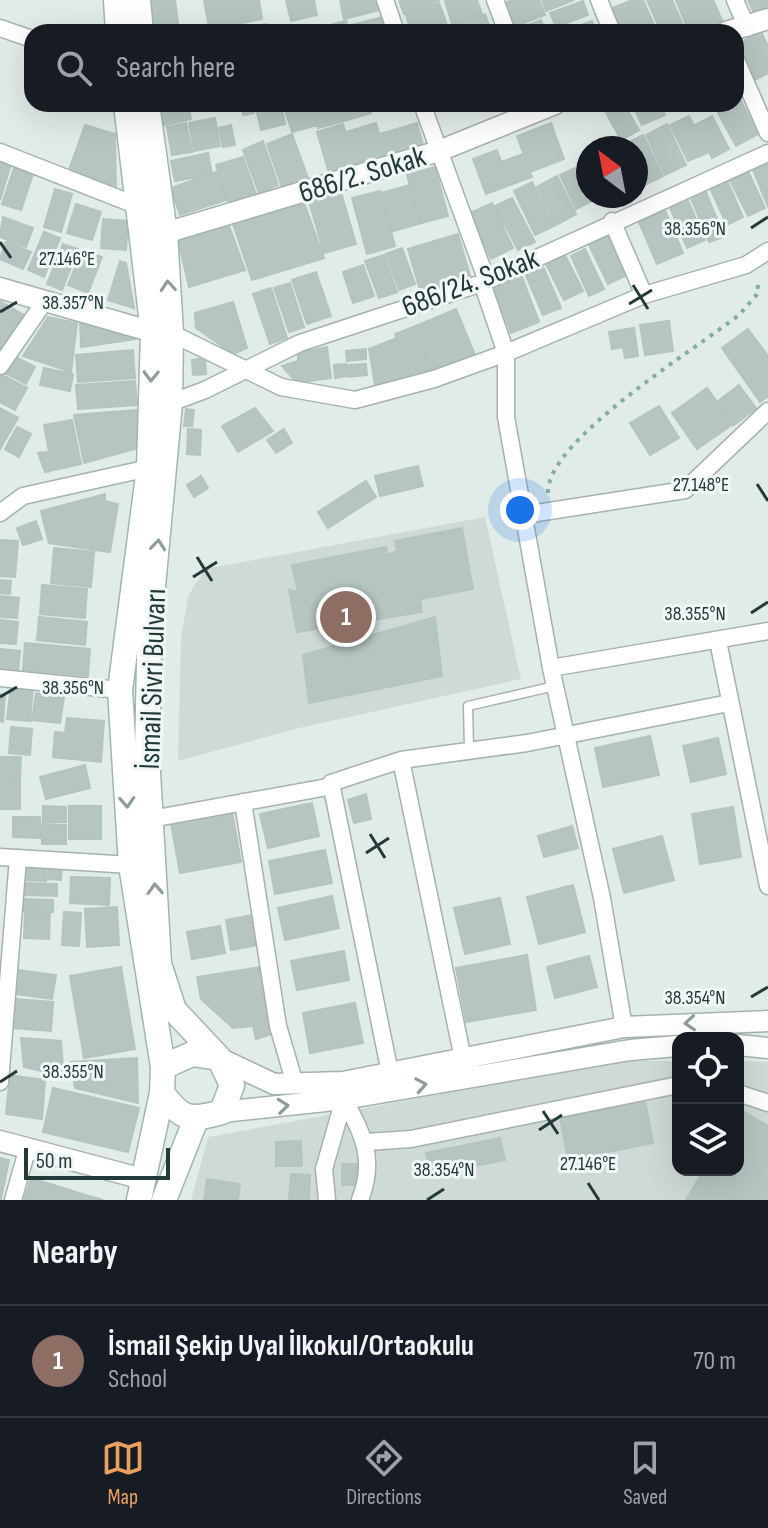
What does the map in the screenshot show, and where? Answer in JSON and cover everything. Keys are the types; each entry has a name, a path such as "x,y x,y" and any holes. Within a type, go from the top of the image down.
{"main road":[{"path":"116,0 118,24"},
{"path":"138,0 140,24"},
{"name":"İsmail Sivri Bulvarı","path":"127,112 138,206 162,333 170,403 150,619 147,755 159,964 174,1010 219,1058"},
{"name":"İsmail Sivri Bulvarı","path":"141,1190 162,1093 163,1067 131,865 120,690 149,468 162,333 165,233 148,112"},
{"path":"162,1093 176,1112 196,1119 222,1112 232,1085 219,1058 192,1054 163,1067"},
{"path":"164,1200 196,1119"}],"street":[{"path":"385,0 393,24"},
{"path":"495,0 504,24"},
{"path":"599,0 609,24"},
{"path":"735,0 747,28"},
{"path":"744,29 768,19"},
{"path":"0,28 24,36"},
{"path":"744,78 768,133"},
{"path":"425,112 506,353 506,417 551,668 602,898 624,1027"},
{"name":"686/2. Sokak","path":"165,233 439,151 525,112"},
{"path":"0,152 138,206"},
{"name":"686/24. Sokak","path":"170,403 300,343 484,282 612,221 768,153"},
{"path":"612,221 644,295"},
{"path":"0,288 162,333 281,387 355,400 434,379 506,353 644,295 753,260 768,251"},
{"path":"0,366 45,301"},
{"path":"524,515 685,490 768,411"},
{"path":"3,504 23,496 149,468"},
{"path":"551,668 768,631"},
{"path":"718,641 768,886"},
{"path":"0,678 120,690"},
{"path":"390,1073 331,783 401,760 469,748 527,743 729,703"},
{"path":"401,760 463,1059"},
{"path":"151,819 333,786"},
{"path":"243,802 278,1026 295,1084"},
{"path":"0,857 131,865"},
{"path":"0,1082 18,858"},
{"path":"343,1091 390,1073 624,1027 768,1021"},
{"path":"222,1112 343,1091 672,1046"},
{"path":"744,1046 768,1048"},
{"name":"İsmail Sivri Bulvarı","path":"219,1058 274,1084 343,1091"},
{"path":"367,1142 411,1139 672,1086"},
{"path":"343,1091 367,1142 366,1185 360,1200"},
{"path":"327,1200 324,1169 343,1091"},
{"path":"744,1095 768,1103"},
{"path":"0,1141 28,1147 141,1190"},
{"path":"13,1200 28,1147"}],"lane":[{"path":"469,748 468,706 555,686"}],"path":[{"path":"548,512 547,482 578,436 740,314 759,292 753,260"}],"shaded area":[{"path":"485,517 521,679 299,728 178,761 181,639 188,596 205,569"},
{"path":"622,1061 672,1061 672,1176 744,1176 744,1061 768,1062 768,1200 191,1200 208,1137"}],"building":[{"path":"143,0 175,0 178,24 145,24"},
{"path":"204,0 232,0 236,24 208,24"},
{"path":"232,0 259,0 262,19 236,24"},
{"path":"286,0 314,0 317,15 291,21"},
{"path":"340,0 376,0 379,10 344,19"},
{"path":"399,0 440,0 404,14"},
{"path":"477,0 482,14 452,24 445,1"},
{"path":"513,0 539,0 545,15 521,24 510,24 502,4"},
{"path":"542,0 574,0 546,11"},
{"path":"632,0 643,0 654,24 617,24 610,9"},
{"path":"647,0 672,0 682,24 658,24"},
{"path":"676,0 691,0 701,24 686,24"},
{"path":"692,0 713,0 724,24 702,24"},
{"path":"748,0 768,0 768,13 756,18"},
{"path":"583,1 588,15 564,24 555,24 550,13"},
{"path":"439,3 445,19 431,24 409,24 406,15"},
{"path":"485,14 489,24 458,24"},
{"path":"383,17 385,24 355,24"},
{"path":"761,32 768,46 768,73 755,80 744,58 744,40"},
{"path":"744,107 758,134 736,146 718,113 744,112"},
{"path":"156,112 190,112 191,119 160,126"},
{"path":"257,112 283,112 285,124 261,130"},
{"path":"286,112 313,112 317,125 292,132"},
{"path":"313,112 341,112 344,121 318,128"},
{"path":"341,112 371,113 344,121"},
{"path":"606,112 629,112 639,130 628,136 619,136"},
{"path":"636,112 664,112 665,115 642,125"},
{"path":"689,116 707,153 688,161 670,125"},
{"path":"712,116 729,149 712,158 695,125"},
{"path":"215,118 220,146 194,151 189,123"},
{"path":"186,123 192,152 172,155 167,127"},
{"path":"376,123 388,163 357,172 346,132"},
{"path":"417,123 425,152 388,163 380,134"},
{"path":"551,123 564,159 530,172 517,136"},
{"path":"343,124 357,172 331,180 317,132"},
{"path":"667,124 686,165 665,175 646,135"},
{"path":"85,125 115,134 116,191 68,173"},
{"path":"231,125 235,145 223,147 219,128"},
{"path":"292,134 308,178 282,187 267,144"},
{"path":"263,141 278,185 259,193 243,150"},
{"path":"648,145 663,176 648,184"},
{"path":"497,150 510,185 486,194 473,159"},
{"path":"208,153 212,174 175,181 171,161"},
{"path":"523,154 532,177 510,185 501,162"},
{"path":"243,157 257,197 229,203 216,165"},
{"path":"0,160 11,164 0,200"},
{"path":"768,161 768,207 752,167"},
{"path":"435,167 448,216 421,223 407,175"},
{"path":"746,167 765,208 748,216 728,176"},
{"path":"14,168 33,174 21,210 2,204"},
{"path":"575,168 578,208 576,209 560,175"},
{"path":"218,171 226,200 180,215 171,188"},
{"path":"557,176 576,214 556,225 537,187"},
{"path":"726,178 743,217 727,225 709,186"},
{"path":"532,182 554,226 535,235 514,191"},
{"path":"410,185 421,223 391,232 381,193"},
{"path":"55,189 72,194 61,232 44,227"},
{"path":"340,189 356,244 324,253 308,198"},
{"path":"380,191 395,246 367,254 352,198"},
{"path":"706,192 724,237 709,242 691,198"},
{"path":"686,196 705,240 687,248 668,203"},
{"path":"512,198 535,242 518,250 495,206"},
{"path":"303,200 324,258 252,280 232,221"},
{"path":"492,203 513,248 491,259 470,213"},
{"path":"76,204 101,212 92,240 67,233"},
{"path":"664,208 683,253 657,264 638,220"},
{"path":"3,217 33,228 26,247 0,237"},
{"path":"103,219 128,221 126,250 101,248"},
{"path":"227,220 245,270 189,287 177,236"},
{"path":"606,231 627,275 608,284 587,241"},
{"path":"44,232 60,238 44,277 28,270"},
{"path":"458,234 471,279 421,294 408,249"},
{"path":"6,241 31,252 23,269 0,259"},
{"path":"63,244 78,249 62,290 47,284"},
{"path":"402,248 415,284 399,290 386,254"},
{"path":"562,249 583,291 564,300 543,258"},
{"path":"585,249 604,289 589,296 571,256"},
{"path":"82,250 102,257 88,293 68,285"},
{"path":"384,255 397,292 379,298 365,261"},
{"path":"120,261 126,263 134,308 108,300"},
{"path":"542,264 561,308 543,315 524,271"},
{"path":"363,265 374,296 353,303 343,272"},
{"path":"316,272 331,316 307,324 292,280"},
{"path":"520,272 539,322 511,333 492,283"},
{"path":"290,283 304,327 289,332 274,288"},
{"path":"271,288 287,338 270,344 253,294"},
{"path":"0,301 24,315 1,352 0,352"},
{"path":"233,302 247,348 233,354 196,328 195,313"},
{"path":"456,309 475,355 454,363 435,318"},
{"path":"48,317 77,323 71,372 23,356"},
{"path":"435,318 454,363 432,372 413,327"},
{"path":"80,319 136,339 81,347"},
{"path":"669,321 673,351 645,355 640,325"},
{"path":"413,327 431,371 413,378 395,334"},
{"path":"634,328 638,356 625,358 623,347 612,349 609,332"},
{"path":"748,329 768,356 768,396 760,402 722,348"},
{"path":"397,338 413,378 375,385 369,349"},
{"path":"327,347 331,378 297,383 282,366 298,361 298,353"},
{"path":"366,349 366,359 347,361 346,351"},
{"path":"133,350 135,378 78,382 76,355"},
{"path":"12,355 35,367 26,384 3,372"},
{"path":"205,358 206,374 193,375 192,360"},
{"path":"346,364 347,376 335,378 334,365"},
{"path":"366,364 367,375 348,377 347,365"},
{"path":"44,368 73,374 70,391 40,385"},
{"path":"0,374 27,388 15,410 0,402"},
{"path":"135,381 137,405 78,409 76,385"},
{"path":"739,385 756,408 734,425 717,402"},
{"path":"707,388 733,424 697,449 672,413"},
{"path":"659,406 679,438 650,455 630,423"},
{"path":"0,408 18,418 0,449"},
{"path":"255,408 273,431 238,452 222,426"},
{"path":"148,409 142,447 84,463 74,415"},
{"path":"186,409 194,410 192,426 184,426"},
{"path":"72,420 81,464 45,472 38,453 49,452 44,425"},
{"path":"17,427 31,434 19,457 5,449"},
{"path":"188,429 201,430 200,455 187,454"},
{"path":"284,429 292,443 276,453 267,440"},
{"path":"418,466 423,486 380,496 375,476"},
{"path":"201,476 208,488 194,497 187,485"},
{"path":"366,481 376,497 328,528 318,512"},
{"path":"105,494 105,501 118,504 110,552 49,543 41,511"},
{"path":"36,521 42,539 23,545 17,528"},
{"path":"462,528 473,589 420,599 422,612 297,632 289,590 298,592 292,565 386,547 387,555 397,551 395,541"},
{"path":"0,540 18,541 15,577 0,576"},
{"path":"54,548 94,552 91,587 51,583"},
{"path":"0,580 11,581 10,594 0,593"},
{"path":"42,585 87,589 85,618 40,614"},
{"path":"0,596 19,598 17,618 0,617"},
{"path":"39,617 87,622 85,645 37,640"},
{"path":"435,617 442,676 309,703 303,655"},
{"path":"0,620 18,622 16,644 0,643"},
{"path":"25,643 90,649 88,676 23,670"},
{"path":"0,649 20,651 18,672 0,670"},
{"path":"11,685 33,687 30,721 7,719"},
{"path":"36,693 64,697 60,723 32,720"},
{"path":"0,694 5,695 3,722 0,721"},
{"path":"67,718 104,721 101,762 53,757 55,732 65,733"},
{"path":"11,727 32,729 30,755 9,753"},
{"path":"650,736 659,775 603,787 595,748"},
{"path":"718,738 726,774 691,782 683,746"},
{"path":"0,757 21,757 20,777 0,777"},
{"path":"85,765 90,788 46,799 40,777"},
{"path":"0,777 20,777 20,809 0,809"},
{"path":"366,794 371,819 354,823 348,800"},
{"path":"312,803 319,836 268,848 260,814"},
{"path":"43,806 66,807 66,822 43,823"},
{"path":"69,806 101,806 101,839 69,839"},
{"path":"733,807 741,857 700,864 692,814"},
{"path":"232,812 241,862 180,873 171,823"},
{"path":"13,817 40,817 41,838 13,837"},
{"path":"42,825 66,825 66,844 42,844"},
{"path":"572,826 578,848 544,857 538,836"},
{"path":"662,836 674,880 624,893 613,849"},
{"path":"325,850 332,883 275,894 269,861"},
{"path":"24,862 46,863 46,881 23,880"},
{"path":"49,862 62,863 61,880 48,879"},
{"path":"71,877 110,878 109,905 70,903"},
{"path":"25,883 57,884 57,896 24,895"},
{"path":"573,885 585,932 539,944 527,897"},
{"path":"332,896 339,928 285,940 278,908"},
{"path":"500,898 510,944 465,954 454,908"},
{"path":"23,899 53,900 53,912 23,911"},
{"path":"117,907 119,945 87,947 85,909"},
{"path":"64,912 81,913 79,946 62,945"},
{"path":"25,913 50,914 49,939 24,938"},
{"path":"253,915 258,945 231,950 226,920"},
{"path":"220,926 225,953 192,959 187,932"},
{"path":"344,951 349,980 297,990 291,961"},
{"path":"527,955 536,1010 466,1022 456,968"},
{"path":"589,956 597,987 555,998 547,967"},
{"path":"121,967 135,1049 84,1058 70,976"},
{"path":"261,967 272,1034 256,1039 253,1026 233,1028 201,999 197,977"},
{"path":"18,970 56,975 52,999 15,994"},
{"path":"15,999 53,1002 51,1031 13,1028"},
{"path":"355,1003 363,1043 310,1053 303,1013"},
{"path":"21,1038 61,1041 64,1076 24,1067"},
{"path":"137,1058 138,1103 75,1088 71,1062"},
{"path":"10,1075 45,1080 42,1119 6,1114"},
{"path":"53,1088 139,1108 128,1152 43,1132"},
{"path":"644,1095 653,1143 568,1160 559,1112"},
{"path":"744,1112 768,1126 768,1200 686,1200 700,1176 744,1176"},
{"path":"500,1138 505,1160 430,1175 426,1153"},
{"path":"301,1141 302,1166 276,1166 276,1142"},
{"path":"0,1158 9,1160 1,1199 0,1198"},
{"path":"342,1164 359,1164 359,1185 342,1185"},
{"path":"291,1174 310,1175 309,1200 289,1200"},
{"path":"31,1178 82,1194 80,1200 24,1200"},
{"path":"207,1179 240,1184 238,1200 204,1200"},
{"path":"82,1194 103,1200 80,1200"}],"place":[{"name":"İsmail Şekip Uyal İlkokul/Ortaokulu","path":"346,617"}]}
